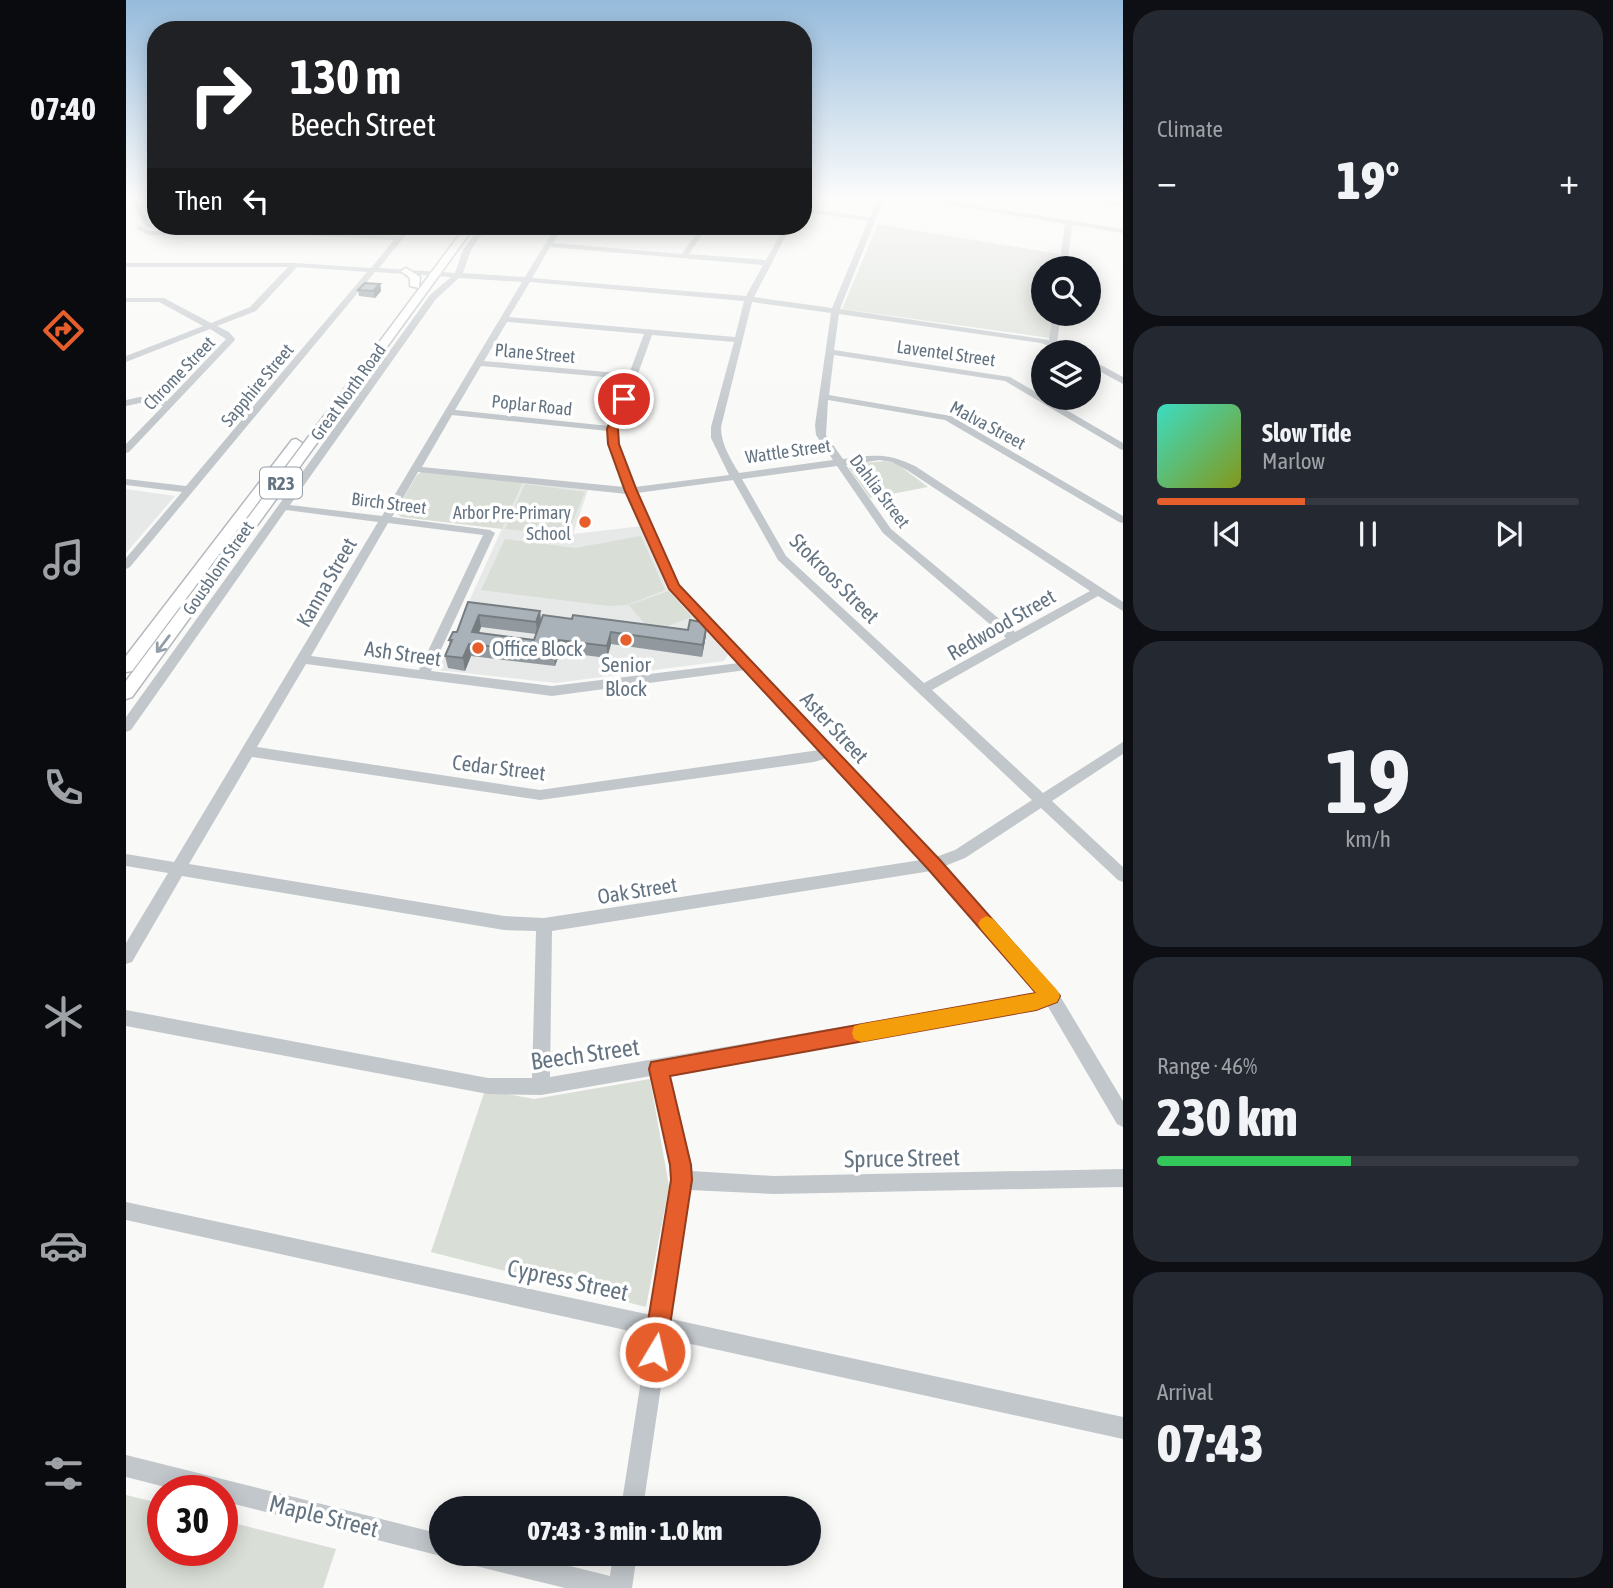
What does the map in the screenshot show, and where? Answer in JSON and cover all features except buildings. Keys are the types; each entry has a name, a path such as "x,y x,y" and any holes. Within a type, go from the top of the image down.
{"main road":[{"path":"407,272 415,278 415,286"},
{"name":"Great North Road","path":"126,693 415,286 430,272"},
{"name":"Great North Road","path":"126,667 329,409 430,272"}],"street":[{"path":"126,359 256,307 288,272"},
{"name":"Sapphire Street","path":"126,565 372,272"},
{"path":"432,272 749,299 1033,340"},
{"name":"Kanna Street","path":"126,957 533,272"},
{"name":"Stokroos Street","path":"764,272 749,299 716,433 735,477 782,558 1123,876"},
{"name":"Dahlia Street","path":"851,272 835,311 820,430 838,462 891,535 1014,638"},
{"name":"Gousblom Street","path":"126,727 433,297 459,274"},
{"name":"Chrome Street","path":"126,300 161,300 229,335 230,341 126,450"},
{"path":"505,319 738,340"},
{"path":"613,429 649,332"},
{"name":"Laventel Street","path":"830,352 1007,379 1123,447"},
{"name":"Plane Street","path":"478,363 632,377"},
{"path":"1101,368 1123,381"},
{"name":"Malva Street","path":"824,397 948,418 1123,520"},
{"path":"126,403 140,400 170,404"},
{"name":"Poplar Road","path":"448,412 613,429"},
{"name":"Aster Street","path":"613,429 614,444 631,491 674,586 934,864 1051,996 1123,1118"},
{"name":"Wattle Street","path":"416,468 631,491 880,457 900,461 1123,607"},
{"path":"126,482 190,490"},
{"name":"Birch Street","path":"284,507 490,533 423,675"},
{"name":"Redwood Street","path":"922,690 1098,591"},
{"name":"Ash Street","path":"303,659 552,691 747,666"},
{"name":"Oak Street","path":"126,860 505,923 544,925 934,864 960,854 1123,747"},
{"name":"Cedar Street","path":"248,751 540,795 788,761 828,752"},
{"path":"541,1087 544,925"},
{"name":"Beech Street","path":"126,1018 488,1086 541,1087 1036,1002 1051,996"},
{"path":"634,1496 682,1180 681,1165 658,1069"},
{"name":"Spruce Street","path":"682,1180 774,1185 1123,1178"},
{"name":"Cypress Street","path":"126,1211 1123,1428"},
{"name":"Maple Street","path":"126,1466 429,1542"},
{"path":"524,1566 611,1588"},
{"path":"620,1588 623,1566"}],"shaded area":[{"path":"858,272 1031,272 1031,326 1052,326 1050,338 842,309"},
{"path":"885,461 896,463 928,487 870,498 849,468 852,464"},
{"path":"423,471 523,482 502,529 401,517 395,512 417,475"},
{"path":"523,482 588,490 573,534 642,526 667,589 728,655 724,661 556,683 438,670"},
{"path":"525,484 585,492 567,535 505,529"},
{"path":"126,489 175,496 126,553"},
{"path":"641,536 665,590 627,605 609,606 481,590 505,539 575,548"},
{"path":"669,591 692,617 652,632 629,605"},
{"path":"650,1079 669,1186 646,1307 431,1252 485,1090 534,1099"},
{"path":"126,1495 147,1500 147,1566 238,1566 238,1524 336,1549 323,1588 126,1588"}],"slow traffic":[{"path":"861,1033 1036,1002 1051,996 987,924"}],"place":[{"name":"Arbor Pre-Primary School","path":"585,522"},
{"name":"Senior Block","path":"626,640"},
{"name":"Office Block","path":"478,648"}],"route":[{"path":"624,399 613,429 614,444 631,491 674,586 934,864 1051,996 1036,1002 658,1069 681,1165 682,1180 655,1352"}]}
